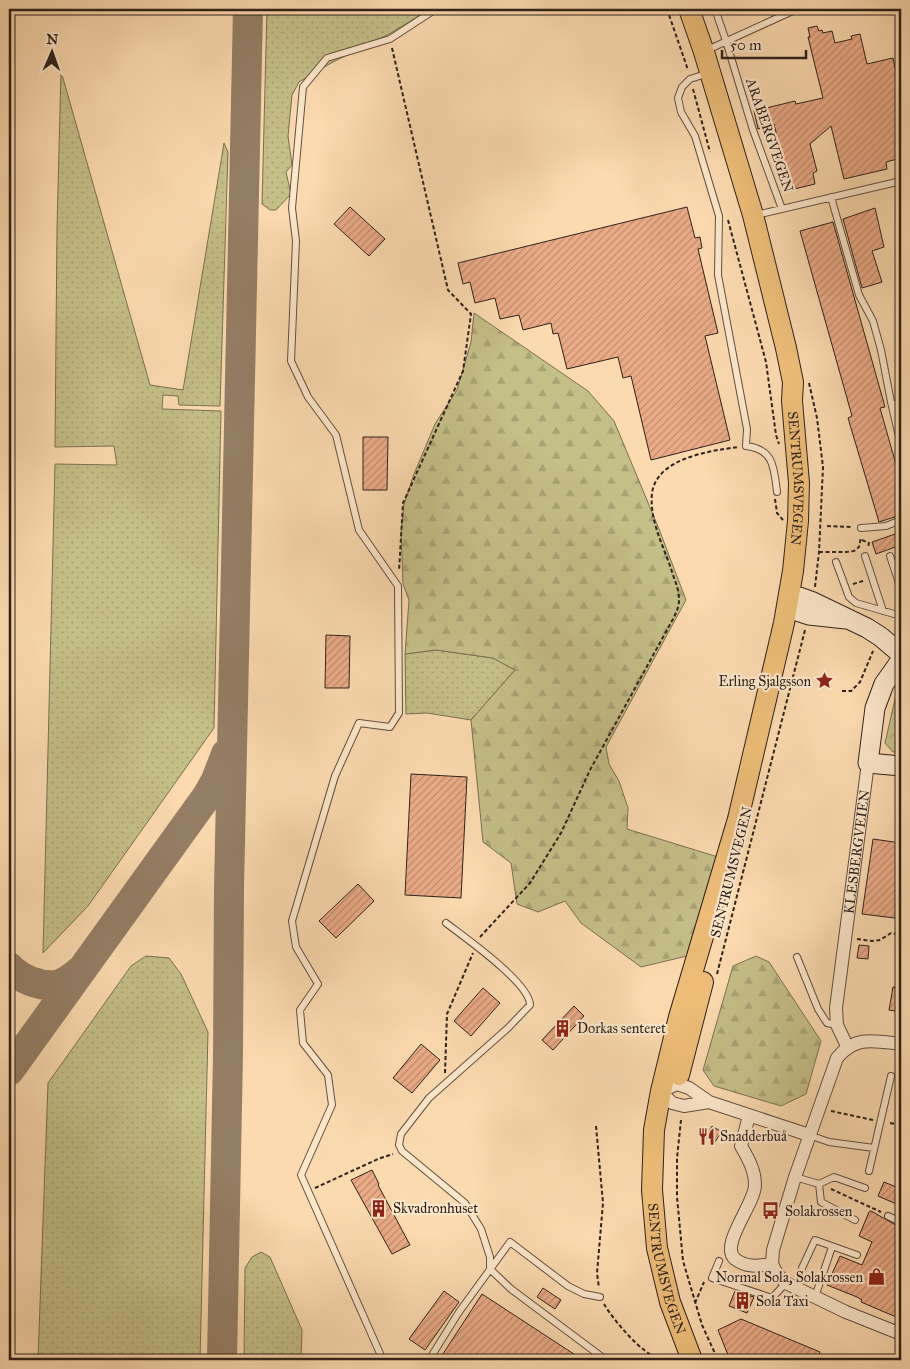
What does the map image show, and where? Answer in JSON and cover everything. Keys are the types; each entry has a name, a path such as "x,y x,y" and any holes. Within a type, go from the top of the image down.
{"main road":[{"name":"SENTRUMSVEGEN","path":"689,9 704,52 753,215 786,348 801,382 801,400 809,442 811,482 810,521 801,605 763,744 673,1099 667,1130 666,1216 670,1247 682,1299 691,1328 705,1360"},
{"name":"SENTRUMSVEGEN","path":"673,1099 654,1130 652,1190 654,1221 657,1248 670,1302 692,1360"}],"street":[{"path":"801,605 846,618 881,637 901,654"},
{"name":"KLESBERGVEIEN","path":"848,1048 837,1025 836,1008 875,708 884,684 901,660"},
{"path":"868,763 901,766"},
{"path":"901,1044 867,1040 860,1042 841,1053 833,1064 795,1176 773,1250 772,1264 786,1283 846,1312 901,1334"},
{"path":"709,1102 684,1106 673,1099 689,1088 709,1102 809,1135"},
{"path":"749,1116 741,1146 753,1167 755,1185 752,1199 734,1235 730,1248 732,1256 750,1266 772,1264"}],"lane":[{"path":"386,1360 382,1358 301,1175 332,1105 328,1075 303,1043 300,1010 318,984 296,947 292,921 336,776 359,723 390,727 399,713 398,586 359,530 336,435 308,398 290,361 296,241 292,208 303,87 327,58 390,39 436,9"},
{"name":"ARABERGVEGEN","path":"715,9 753,130 782,208"},
{"path":"704,52 797,9"},
{"path":"895,9 901,10"},
{"path":"710,72 690,79 682,87 678,98 681,112 695,136 719,216 718,275 747,429 746,446 761,449 768,456 773,465 777,492"},
{"path":"753,215 901,180"},
{"path":"831,197 860,295 873,321 901,444"},
{"path":"891,402 901,406"},
{"path":"861,528 886,526 901,520"},
{"path":"865,556 884,611"},
{"path":"890,556 901,589"},
{"path":"836,562 849,597 856,603 901,616"},
{"path":"446,923 500,965 524,989 530,1000 530,1005 502,1034 429,1098 401,1134 399,1144 402,1151 465,1203 481,1228 490,1258 490,1269 511,1289 606,1360"},
{"path":"798,957 818,1009 827,1023 837,1025"},
{"path":"869,1171 891,1076"},
{"path":"809,1135 829,1142 874,1148"},
{"path":"795,1176 819,1184 834,1177 865,1188"},
{"path":"819,1184 820,1202 855,1220"},
{"path":"888,1216 901,1222"},
{"path":"802,1268 815,1240 857,1255"},
{"path":"429,1360 459,1312 510,1242 568,1286 584,1294 600,1297"},
{"path":"815,1297 832,1247"},
{"path":"719,1261 712,1278 772,1298 786,1283"}],"path":[{"path":"667,9 690,79 710,151"},
{"path":"390,39 448,290 472,314 463,371 403,503 398,586"},
{"path":"727,215 766,362 776,435 781,448"},
{"path":"715,980 801,605 819,552 823,467 817,418 801,382"},
{"path":"446,1082 447,1014 475,946 483,933 530,882 562,833 590,770 674,619 679,603 678,588 654,525 652,511 653,491 657,478 667,468 692,456 746,446"},
{"path":"777,492 775,501 777,512 781,519 790,523"},
{"path":"819,552 854,551 861,544 861,528 827,526"},
{"path":"842,690 851,691 860,682 876,644 881,637"},
{"path":"854,938 872,941 880,940 891,932 901,935"},
{"path":"673,1099 677,1158 677,1197 683,1261 702,1324 718,1360"},
{"path":"826,1110 901,1125"},
{"path":"596,1126 603,1203 597,1273 600,1297 613,1319 652,1357 661,1360"},
{"path":"308,1191 378,1159 402,1151"},
{"path":"819,1184 862,1202 888,1216"}],"green space":[{"path":"267,9 430,9 391,33 333,62 299,82 292,95 288,136 292,165 286,172 291,194 276,210 270,210 262,204"},
{"path":"61,71 150,385 183,390 224,143 228,152 220,406 179,405 178,396 163,395 162,409 221,411 214,728 88,906 43,953 55,464 117,465 114,446 55,447"},
{"path":"474,313 588,391 614,421 686,600 606,747 609,764 619,781 628,808 627,829 718,857 705,909 687,956 641,967 581,923 565,901 538,912 517,904 511,863 483,842 471,720 515,670 493,658 436,650 405,654 409,600 403,584 401,533 404,504 414,474 435,424 457,390 471,342"},
{"path":"436,650 493,658 515,670 471,720 427,713 406,714 405,654"},
{"path":"901,681 901,752 893,752 885,743 898,686"},
{"path":"146,956 169,958 181,974 208,1032 200,1360 38,1360 48,1083 131,966"},
{"path":"756,956 769,962 821,1041 806,1094 781,1106 714,1086 703,1070 733,966"},
{"path":"261,1252 270,1257 302,1330 301,1360 244,1360 245,1268 252,1257"}],"building":[{"path":"817,26 819,31 822,30 823,33 832,31 835,43 852,39 851,36 860,34 867,64 893,58 901,97 901,158 886,162 887,169 844,179 831,126 810,144 817,171 813,173 815,184 790,190 774,124 758,129 754,111 795,101 796,104 823,98 808,37 810,37 808,28"},
{"path":"350,207 385,239 369,256 334,224"},
{"path":"687,207 695,238 700,237 702,248 698,249 718,333 705,336 730,440 651,460 631,376 623,378 618,357 567,369 558,333 553,334 551,323 523,330 519,315 500,319 495,298 475,303 470,282 463,284 458,263"},
{"path":"875,208 884,247 872,251 882,282 862,288 843,219"},
{"path":"833,222 885,407 880,408 901,482 901,515 879,522 848,418 852,416 800,231"},
{"path":"363,437 388,437 387,490 363,490"},
{"path":"901,532 901,545 876,554 872,542"},
{"path":"326,635 350,636 349,688 325,688"},
{"path":"411,774 467,777 461,898 405,895"},
{"path":"873,839 901,843 901,885 899,885 895,918 862,914"},
{"path":"358,884 374,901 336,938 319,921"},
{"path":"859,945 869,946 868,959 857,958"},
{"path":"893,987 901,988 901,1012 889,1010"},
{"path":"483,988 500,1003 471,1036 454,1021"},
{"name":"Dorkas senteret","path":"574,1006 584,1016 553,1050 542,1040"},
{"path":"421,1044 440,1060 412,1093 393,1078"},
{"path":"712,1126 722,1132 714,1143 705,1137"},
{"name":"Skvadronhuset","path":"372,1170 410,1245 392,1254 351,1180"},
{"path":"884,1182 901,1189 901,1206 878,1196"},
{"path":"871,1211 901,1228 901,1317 897,1315 896,1317 861,1302 862,1300 857,1297 827,1285 840,1256 862,1265 872,1242 859,1236"},
{"path":"543,1288 561,1300 555,1309 537,1297"},
{"path":"444,1291 459,1302 425,1350 409,1339"},
{"name":"Sola Taxi","path":"735,1291 754,1297 747,1313 729,1306"},
{"path":"482,1294 583,1360 439,1360"},
{"path":"741,1319 820,1352 817,1360 730,1360 718,1330"}],"taxiway":[{"path":"222,1360 229,888 248,9"},
{"path":"9,1071 207,796 216,780 226,754"},
{"path":"9,967 19,975 44,985 64,983 81,970"}],"place":[{"name":"Erling Sjalgsson","path":"825,681"},
{"name":"Dorkas senteret","path":"563,1028"},
{"name":"Snadderbuå","path":"706,1136"},
{"name":"Skvadronhuset","path":"379,1208"},
{"name":"Solakrossen","path":"771,1211"},
{"name":"Normal Sola, Solakrossen","path":"877,1277"},
{"name":"Sola Taxi","path":"742,1301"}]}
